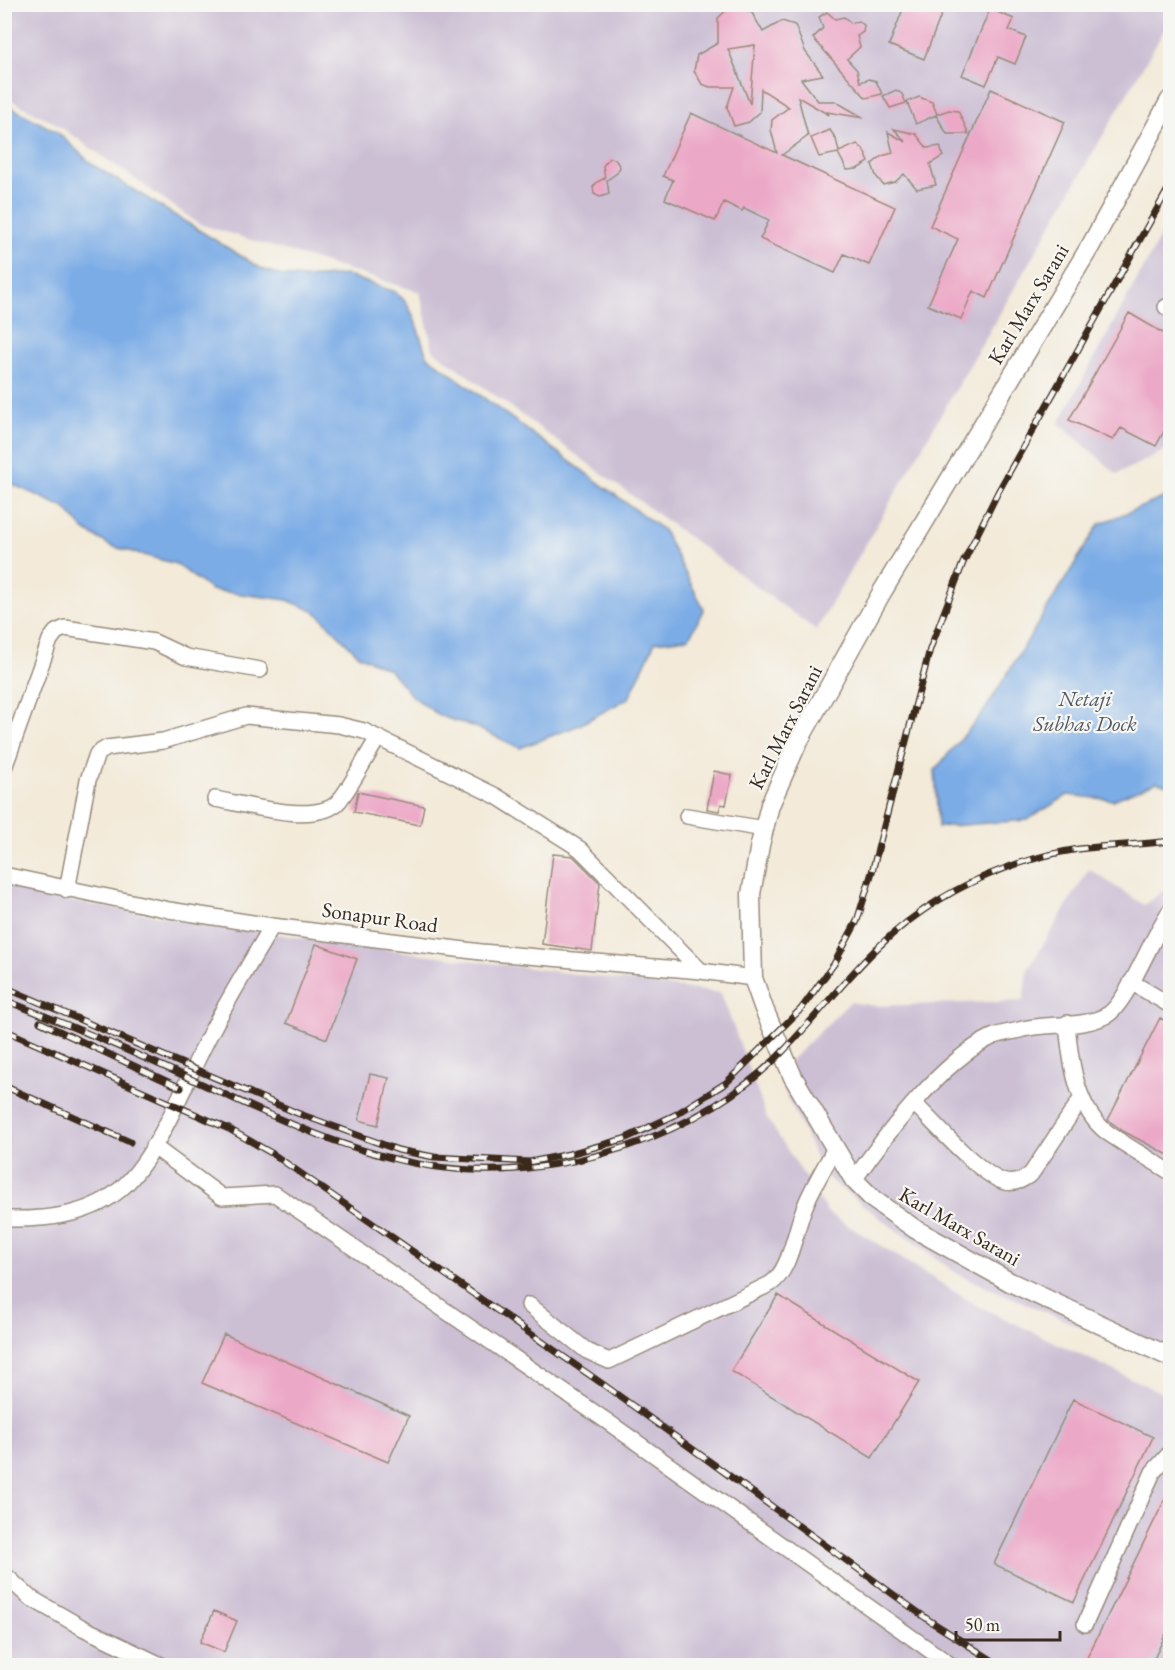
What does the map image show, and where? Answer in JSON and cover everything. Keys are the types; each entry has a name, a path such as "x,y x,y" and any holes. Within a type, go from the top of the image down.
{"main road":[{"name":"Karl Marx Sarani","path":"1170,100 1091,245 882,592 803,734 770,805 752,894 753,978 794,1077 854,1180 892,1214 924,1234 1010,1282 1170,1357"}],"street":[{"path":"4,768 50,640 56,632 65,628 154,642 186,657 260,670"},
{"path":"67,890 88,780 97,754 107,748 163,741 246,716 339,725 378,738 496,796 580,849 701,971"},
{"path":"215,799 300,813 318,813 338,802 378,738"},
{"path":"687,816 764,829"},
{"name":"Sonapur Road","path":"4,875 67,890 272,926 481,952 701,971 753,978"},
{"path":"854,1180 884,1136 960,1057 993,1037 1043,1024 1091,1022 1109,1015 1131,982 1170,911"},
{"path":"4,1219 58,1217 89,1208 124,1186 153,1146 207,1039 272,926"},
{"path":"1131,982 1170,1005"},
{"path":"1068,1023 1070,1061 1082,1099 1106,1131 1170,1172"},
{"path":"915,1104 983,1170 1003,1182 1018,1183 1030,1174 1082,1099"},
{"path":"153,1146 222,1197 275,1194 608,1422 952,1665"},
{"path":"529,1305 587,1351 609,1361 770,1284 779,1278 805,1204 835,1148"},
{"path":"1085,1624 1154,1472 1170,1453"},
{"path":"4,1574 38,1602 83,1628 163,1665"}],"shaded area":[{"path":"1170,4 1170,20 816,630 433,350 420,292 199,224 55,123 5,97 4,5"},
{"path":"1170,219 1170,448 1117,474 1059,423"},
{"path":"1089,869 1144,905 1170,886 1170,1365 961,1276 896,1230 824,1175 777,1074 850,1002 875,1006 1023,1001 1027,971"},
{"path":"5,885 74,902 308,939 721,993 767,1118 828,1213 976,1305 1170,1397 1170,1665 5,1666"}],"water":[{"path":"5,104 57,132 93,165 262,269 283,276 305,278 346,275 395,292 405,301 413,315 427,356 663,530 704,609 689,638 655,642 629,698 577,726 520,748 475,727 440,716 411,695 390,670 358,655 316,612 287,600 211,590 176,564 111,546 84,530 65,508 5,481"},
{"name":"Netaji Subhas Dock","path":"1170,495 1170,786 1157,782 1113,800 1068,795 1027,820 938,827 935,770 985,710 1099,524"}],"building":[{"path":"905,4 929,4 943,10 924,59 889,45"},
{"path":"738,6 752,13 763,32 782,21 795,25 805,51 823,75 801,79 818,101 835,101 864,118 827,112 829,115 798,97 808,136 782,155 895,207 869,265 844,254 835,273 760,239 769,220 744,208 742,211 724,202 715,221 665,199 673,180 663,176 691,113 777,153 771,130 772,120 789,107 761,89 760,112 749,122 734,126 727,107 734,87 710,87 702,84 694,71 697,55 718,43 718,18 730,7","holes":["755,45 750,104 728,49"]},
{"path":"990,9 1014,19 1009,30 1026,37 1015,64 998,57 986,85 962,75"},
{"path":"827,12 835,19 844,17 851,23 858,21 864,25 863,32 857,36 860,47 847,59 857,70 860,82 869,79 876,81 882,94 866,98 813,38 823,28 819,17"},
{"path":"991,89 1065,122 987,298 973,291 961,319 928,305 958,239 930,226"},
{"path":"896,90 902,94 906,103 890,108 883,96"},
{"path":"919,97 932,102 937,114 949,110 958,111 969,134 947,134 936,115 916,124 907,102"},
{"path":"894,129 916,134 927,148 940,146 943,156 930,164 936,185 917,189 904,174 895,182 883,185 876,176 872,164 882,156 893,153 888,132 906,142"},
{"path":"830,130 836,139 839,152 857,144 863,149 869,162 857,169 847,170 838,153 819,157 811,138"},
{"path":"609,158 615,159 620,167 617,173 607,180 609,194 600,197 594,194 593,187 605,178 603,166"},
{"path":"1129,313 1170,337 1170,420 1156,446 1121,428 1113,440 1069,420"},
{"path":"714,771 732,775 726,805 721,804 719,811 707,809"},
{"path":"358,792 424,806 420,825 354,812"},
{"path":"553,854 573,856 600,883 592,951 542,944"},
{"path":"316,944 357,959 327,1039 286,1023"},
{"path":"1160,1018 1170,1023 1170,1156 1123,1131 1108,1120"},
{"path":"370,1074 389,1078 378,1125 359,1120"},
{"path":"778,1295 919,1382 872,1458 731,1371"},
{"path":"224,1334 409,1416 388,1462 202,1383"},
{"path":"1073,1399 1153,1437 1074,1602 994,1564"},
{"path":"1170,1489 1170,1625 1151,1665 1091,1665 1085,1662"},
{"path":"214,1611 237,1621 224,1652 200,1642"}],"railway":[{"path":"4,987 297,1113 398,1150 434,1157 530,1162 569,1154 624,1139 675,1115 726,1083 801,1009 834,964 857,921 930,649 963,563 998,492 1170,186"},
{"path":"4,1000 111,1043 267,1114 374,1154 430,1166 477,1170 526,1168 575,1161 624,1148 670,1129 714,1106 754,1078 789,1045 858,967 895,932 939,900 971,882 1006,868 1061,852 1170,841"},
{"path":"40,1022 181,1088"},
{"path":"4,1030 229,1129 273,1154 604,1385 930,1621 1001,1666"},
{"path":"4,1086 130,1142"}]}
